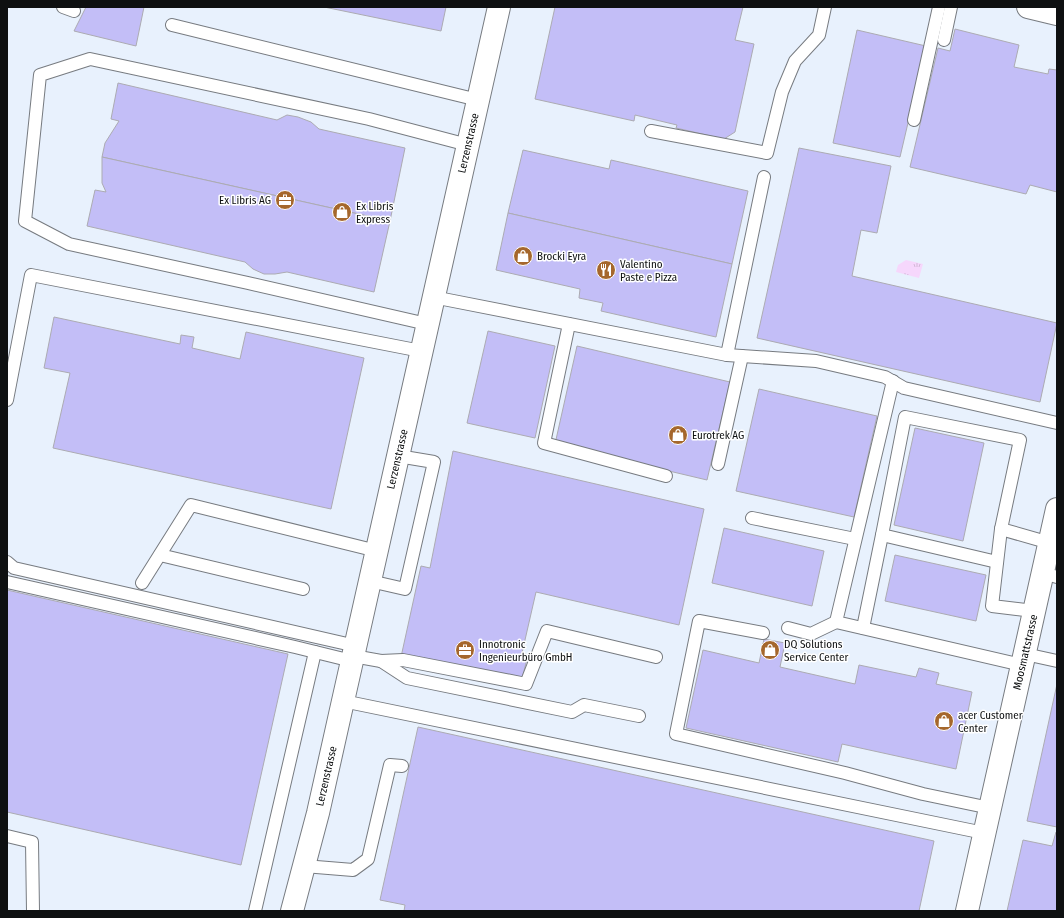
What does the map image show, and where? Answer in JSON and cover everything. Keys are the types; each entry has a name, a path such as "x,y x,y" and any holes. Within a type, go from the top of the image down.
{"street":[{"name":"Lerzenstrasse","path":"292,911 318,813 498,7"},
{"path":"1028,7 1057,14"},
{"name":"Moosmattstrasse","path":"967,911 1034,611 1050,575 1050,543 1056,514"}],"lane":[{"path":"651,131 767,154 782,92 795,61 819,35 825,7"},
{"path":"914,120 939,7"},
{"path":"944,40 951,7"},
{"path":"172,25 478,100"},
{"path":"427,324 69,244 25,221 40,75 90,59 369,118 468,145"},
{"path":"727,355 764,177"},
{"path":"7,400 31,275 421,351"},
{"path":"433,298 727,355 816,361 885,377 904,388 1057,423"},
{"path":"569,324 544,443 666,476"},
{"path":"718,464 742,356"},
{"path":"836,622 893,381"},
{"path":"863,628 905,417 1020,440 1001,530 992,606 1034,611"},
{"path":"370,581 405,590 434,462 398,456"},
{"path":"142,584 192,505 377,551"},
{"path":"752,518 856,539"},
{"path":"1001,530 1050,543"},
{"path":"882,535 997,562"},
{"path":"160,555 303,589"},
{"path":"7,562 14,568 381,661 403,660 526,684 547,631 656,657"},
{"path":"7,582 315,652 354,654"},
{"path":"762,633 699,621 676,734 845,773 923,794 990,808"},
{"path":"788,628 811,634 836,622 1023,659 1057,661"},
{"path":"255,911 315,652"},
{"path":"381,661 407,678 572,712 584,705 639,716"},
{"path":"343,701 984,833"},
{"path":"304,866 353,870 368,859 390,765 402,766"},
{"path":"7,836 32,842 33,911"}],"shaded area":[{"path":"7,7 1057,7 1057,911 7,911"}],"green space":[{"path":"906,260 923,264 919,278 896,272 898,265"}],"building":[{"path":"86,7 144,7 136,46 74,31"},
{"path":"324,7 446,7 441,31"},
{"path":"555,7 743,7 735,40 754,44 735,132 724,139 676,128 677,125 635,115 634,121 535,99"},
{"path":"955,29 1019,45 1014,67 1048,74 1049,69 1057,70 1057,192 1030,185 1026,194 910,167 938,48 950,51"},
{"path":"857,30 926,46 900,157 833,143"},
{"path":"118,83 277,120 287,115 298,117 311,122 319,129 405,148 390,221 102,157 105,143 119,121 111,119"},
{"path":"799,148 891,166 877,233 861,230 852,276 1057,323 1040,402 757,338"},
{"path":"523,150 609,169 611,160 748,191 732,264 508,213"},
{"path":"102,157 390,221 374,292 287,272 264,274 253,269 245,262 87,226 95,190 106,192 102,183"},
{"path":"508,213 732,264 716,337 601,311 603,303 579,298 580,289 496,270"},
{"path":"54,317 180,344 181,335 194,337 192,348 240,359 246,332 364,358 331,509 53,448 70,373 44,368"},
{"path":"488,331 555,346 535,438 467,423"},
{"path":"577,346 730,382 707,480 555,444"},
{"path":"759,389 877,416 854,517 736,491"},
{"path":"915,428 984,443 963,541 894,525"},
{"path":"453,451 704,509 679,625 536,592 522,653 528,655 521,683 401,657 421,566 430,568"},
{"path":"724,528 824,551 812,606 712,583"},
{"path":"895,555 986,575 976,621 885,601"},
{"path":"7,590 288,654 241,865 7,812"},
{"path":"764,639 785,643 780,667 855,684 859,665 916,677 919,668 939,673 936,684 972,692 956,769 842,744 838,762 686,728 703,650 759,663"},
{"path":"1057,684 1057,827 1027,821"},
{"path":"418,727 934,841 919,911 404,911 405,905 380,900"},
{"path":"1056,832 1057,911 1007,911 1023,840 1052,846"}],"place":[{"name":"Ex Libris AG","path":"285,200"},
{"name":"Ex Libris Express","path":"342,212"},
{"name":"Brocki Eyra","path":"523,256"},
{"name":"Valentino Paste e Pizza","path":"606,270"},
{"name":"Eurotrek AG","path":"678,435"},
{"name":"Innotronic Ingenieurbüro GmbH","path":"465,650"},
{"name":"DQ Solutions Service Center","path":"770,650"},
{"name":"acer Customer Center","path":"944,721"}]}
